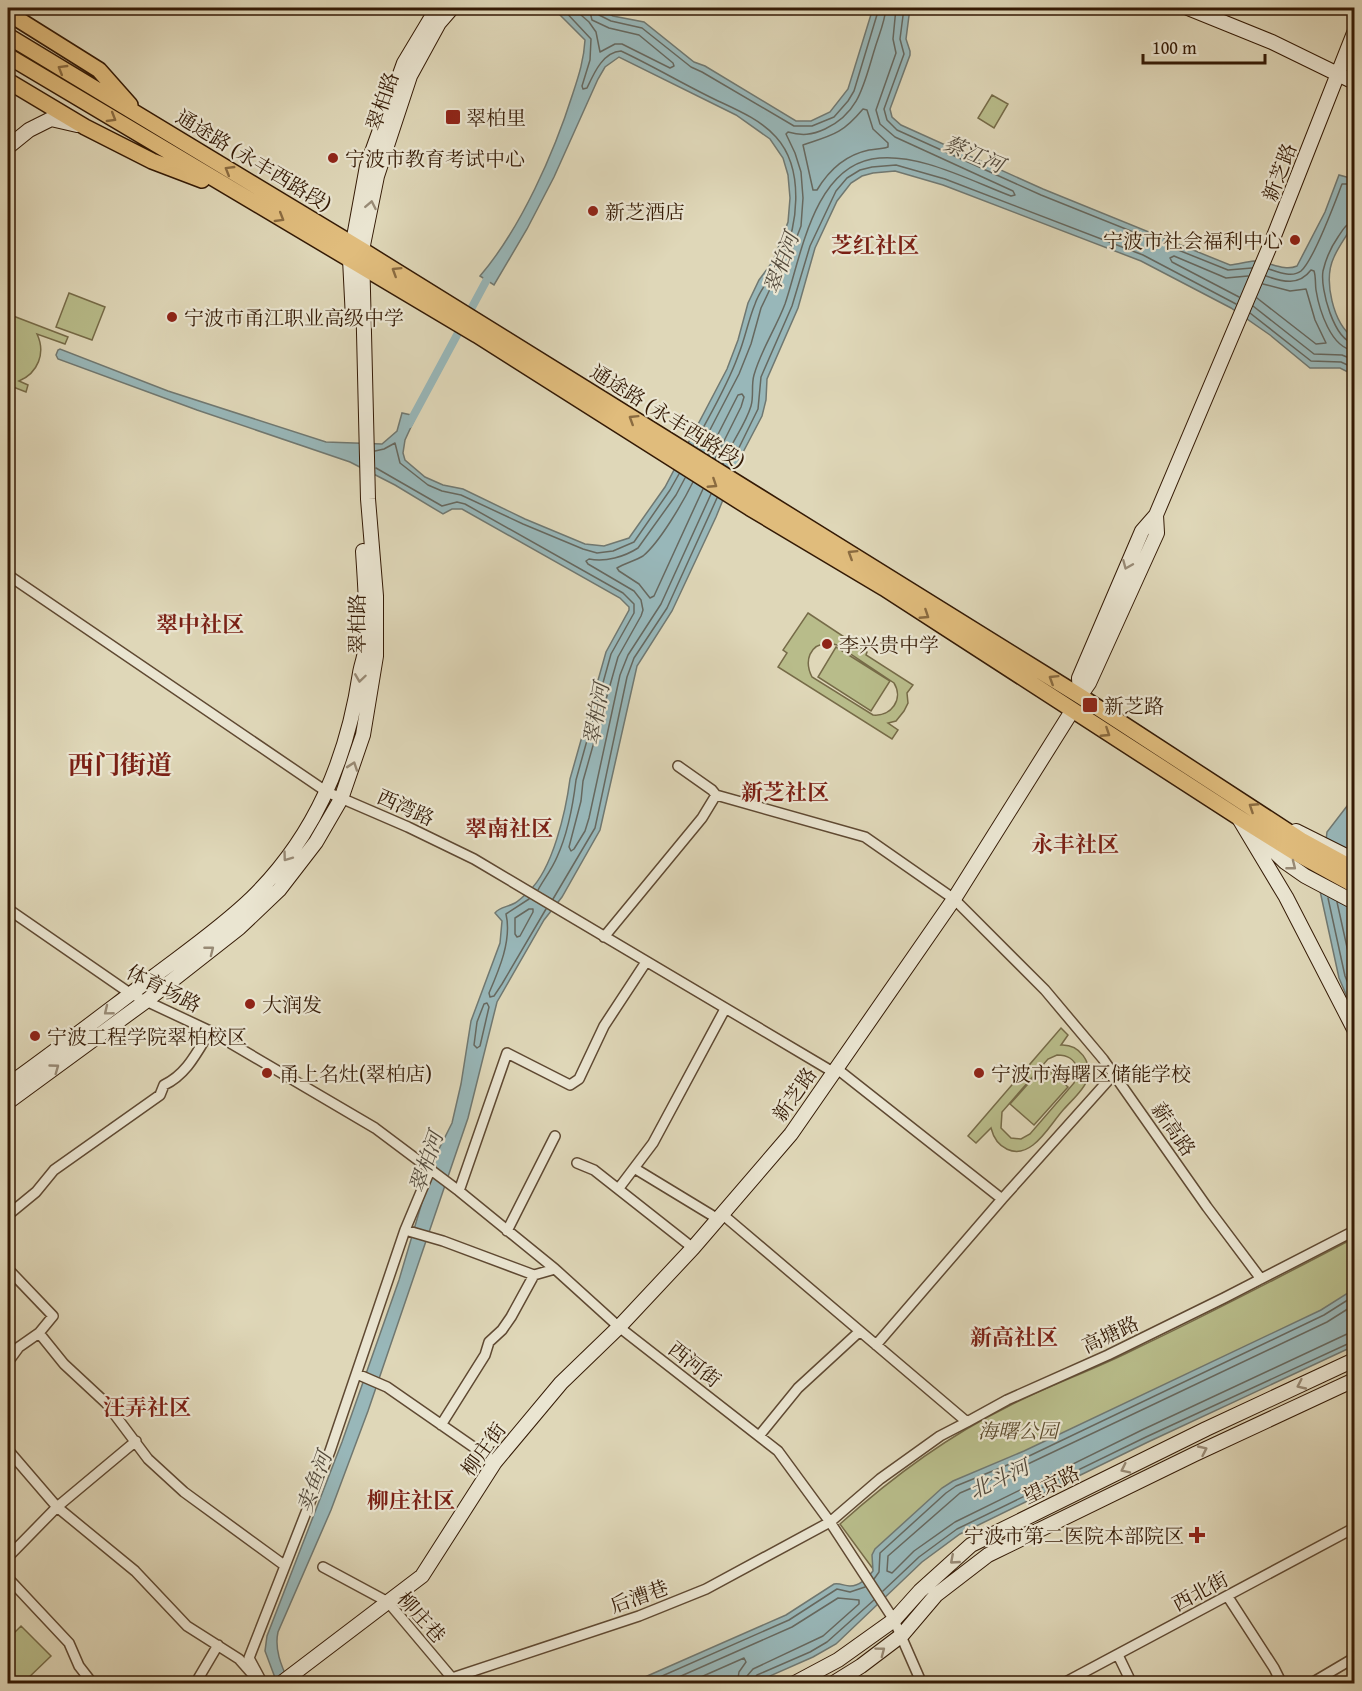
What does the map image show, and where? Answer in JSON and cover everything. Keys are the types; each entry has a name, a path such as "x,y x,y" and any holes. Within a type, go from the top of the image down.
{"main road":[{"name":"翠柏路","path":"8,1085 92,1024 252,898 284,861 308,827 327,792 351,726 364,652 365,497 356,255 372,150 404,63 437,8"},
{"name":"翠柏路","path":"356,255 376,176 410,76 439,23 452,8"},
{"path":"1188,8 1272,42 1354,82"},
{"path":"8,13 99,70 140,116"},
{"name":"新芝路","path":"1080,696 1089,683 1157,533 1156,515 1272,241 1354,33"},
{"name":"通途路 (永丰西路段)","path":"8,36 140,116 356,255 680,455 748,490 1080,696 1278,823 1298,846"},
{"name":"通途路 (永丰西路段)","path":"8,56 242,196 356,255"},
{"path":"8,81 85,127 152,161 242,196"},
{"path":"8,147 28,130 51,119 85,127"},
{"name":"通途路 (永丰西路段)","path":"680,455 750,508 884,588 1238,818 1298,846"},
{"name":"翠柏路","path":"8,1102 146,1001 239,927 279,890 316,842 341,799 363,735 376,656 376,596 365,497"},
{"name":"新芝路","path":"619,1327 693,1248 791,1134 954,898 1072,711"},
{"path":"1238,818 1286,862 1305,876 1354,902"},
{"path":"1238,818 1286,897 1354,1029"},
{"path":"1278,823 1354,860"},
{"path":"1298,846 1354,869"},
{"path":"1298,846 1354,885"},
{"name":"柳庄街","path":"280,1683 422,1576 495,1462 561,1383 619,1327"},
{"name":"望京路","path":"793,1683 838,1660 894,1620 920,1591 971,1545 1206,1429 1354,1360"},
{"name":"望京路","path":"832,1683 861,1666 902,1635 936,1595 988,1555 1195,1454 1354,1380"}],"street":[{"name":"西湾路","path":"8,575 327,792 439,841 527,888 646,962 834,1070 1002,1199"},
{"path":"604,937 702,818 716,795 678,766"},
{"name":"薪高路","path":"716,795 865,837 954,898 1045,990 1114,1074 1207,1207 1261,1278"},
{"name":"体育场路","path":"8,909 131,994 210,1031 375,1128 459,1191"},
{"path":"459,1191 507,1053 570,1085 579,1079 604,1026 646,962"},
{"path":"619,1188 653,1143 726,1009"},
{"path":"8,1215 36,1192 54,1170 160,1095 164,1085 176,1079 190,1064 210,1031"},
{"path":"876,1345 1114,1074"},
{"path":"507,1231 555,1136"},
{"path":"577,1163 594,1170 619,1188 693,1248"},
{"path":"261,1683 249,1658 359,1375 430,1168"},
{"path":"634,1168 720,1216 967,1422"},
{"name":"西河街","path":"459,1191 555,1269 619,1327 778,1451 830,1522 894,1620"},
{"path":"409,1231 443,1240 534,1275 555,1269"},
{"name":"高塘路","path":"830,1522 880,1479 940,1437 967,1422 1007,1400 1108,1355 1354,1231"},
{"path":"8,1269 53,1316 39,1333 19,1347 8,1362"},
{"path":"441,1425 485,1355 489,1342 502,1330 511,1317 534,1275"},
{"path":"759,1436 798,1388 860,1331"},
{"path":"39,1333 64,1364 106,1403 148,1459 184,1492 284,1565"},
{"path":"359,1375 387,1388 495,1462"},
{"path":"8,1557 57,1507 136,1441"},
{"path":"8,1450 57,1507 135,1571 188,1626 239,1659 261,1683"},
{"name":"后漕巷","path":"452,1681 639,1616 706,1589 830,1522"},
{"name":"西北街","path":"1062,1683 1228,1597 1354,1528"},
{"name":"柳庄巷","path":"323,1567 388,1602 452,1681"},
{"path":"8,1578 69,1643 79,1666 93,1683"},
{"path":"1228,1597 1282,1683"},
{"path":"894,1620 922,1683"},
{"path":"195,1683 218,1645"},
{"path":"1118,1655 1132,1683"},
{"path":"1310,1683 1354,1658"}],"green space":[{"path":"992,95 1008,104 994,128 978,118"},
{"path":"69,293 105,307 92,340 56,327"},
{"path":"8,314 68,337 65,344 37,334 41,348 38,362 31,373 19,381 28,385 26,392 8,385"},
{"path":"808,613 867,652 866,655 913,685 907,693 908,703 904,711 896,721 888,723 898,730 892,739 778,667 787,653 783,650","holes":["822,644 837,645 894,683 897,695 894,706 890,710 873,715 812,677 808,665 813,650"]},
{"path":"836,647 890,681 871,711 818,677"},
{"path":"1061,1028 1068,1035 1061,1045 1068,1045 1079,1051 1086,1061 1087,1080 1083,1088 1045,1133 1033,1145 1020,1151 1013,1151 1002,1146 991,1128 976,1143 968,1136","holes":["1061,1055 1070,1058 1078,1069 1074,1083 1030,1134 1021,1139 1011,1138 1001,1128 1002,1112 1048,1059"]},
{"path":"1044,1066 1068,1087 1034,1125 1010,1104"},
{"name":"海曙公园","path":"1354,1238 1354,1291 876,1573 840,1524 919,1460 984,1419 1243,1296"},
{"path":"21,1626 51,1656 23,1683 8,1683 8,1639"}],"water":[{"name":"翠柏河","path":"553,8 598,8 613,16 644,22 694,62 705,66 796,121 811,121 830,112 848,89 873,8 910,8 906,39 910,55 890,109 892,117 901,125 1043,189 1230,265 1260,261 1286,268 1297,266 1325,212 1339,175 1354,179 1355,223 1334,257 1330,289 1340,323 1354,338 1354,375 1340,368 1310,368 1270,335 1231,308 1141,261 943,185 895,171 862,176 851,183 837,201 815,248 798,308 767,379 766,400 762,416 740,458 716,517 672,611 637,666 600,830 562,897 544,920 497,1002 468,1118 368,1411 331,1510 278,1632 278,1652 289,1683 277,1683 265,1651 267,1636 342,1442 399,1280 436,1155 452,1123 471,1021 500,943 502,921 495,913 521,899 545,869 562,822 570,779 606,652 629,607 620,598 462,509 452,509 443,514 395,485 350,462 197,410 58,359 56,355 60,349 168,391 326,442 382,444 397,431 402,413 416,416 405,440 403,453 405,460 425,477 443,485 463,489 525,519 585,544 604,546 629,538 665,487 727,369 748,303 759,280 773,261 788,222 790,198 788,175 783,158 770,139 736,115 619,57 605,67 598,79 554,177 494,285 480,276 509,236 535,189 556,140 579,73 585,40"},
{"path":"1354,797 1354,1013 1339,978 1320,891 1327,832"},
{"name":"北斗河","path":"1354,1289 1354,1346 1148,1442 960,1534 922,1562 836,1644 813,1657 754,1683 629,1684 786,1615 834,1584 854,1586 860,1583 873,1571 872,1555 875,1549 942,1488 953,1481 1024,1451 1321,1310"}],"waterway":[{"path":"409,424 491,272"}],"place":[{"name":"翠柏里","path":"453,117"},
{"name":"宁波市教育考试中心","path":"333,158"},
{"name":"新芝酒店","path":"593,211"},
{"name":"宁波市社会福利中心","path":"1295,240"},
{"name":"宁波市甬江职业高级中学","path":"172,317"},
{"name":"李兴贵中学","path":"827,644"},
{"name":"新芝路","path":"1090,705"},
{"name":"大润发","path":"250,1004"},
{"name":"宁波工程学院翠柏校区","path":"35,1036"},
{"name":"甬上名灶(翠柏店)","path":"267,1073"},
{"name":"宁波市海曙区储能学校","path":"979,1073"},
{"name":"宁波市第二医院本部院区","path":"1197,1535"}],"district":[{"name":"芝红社区","path":"875,245"},
{"name":"翠中社区","path":"200,624"},
{"name":"西门街道","path":"120,764"},
{"name":"新芝社区","path":"785,792"},
{"name":"翠南社区","path":"509,828"},
{"name":"永丰社区","path":"1075,844"},
{"name":"新高社区","path":"1014,1337"},
{"name":"汪弄社区","path":"147,1407"},
{"name":"柳庄社区","path":"411,1500"}],"water label":[{"name":"蔡江河","path":"974,154"},
{"name":"卖鱼河","path":"314,1482"}]}
